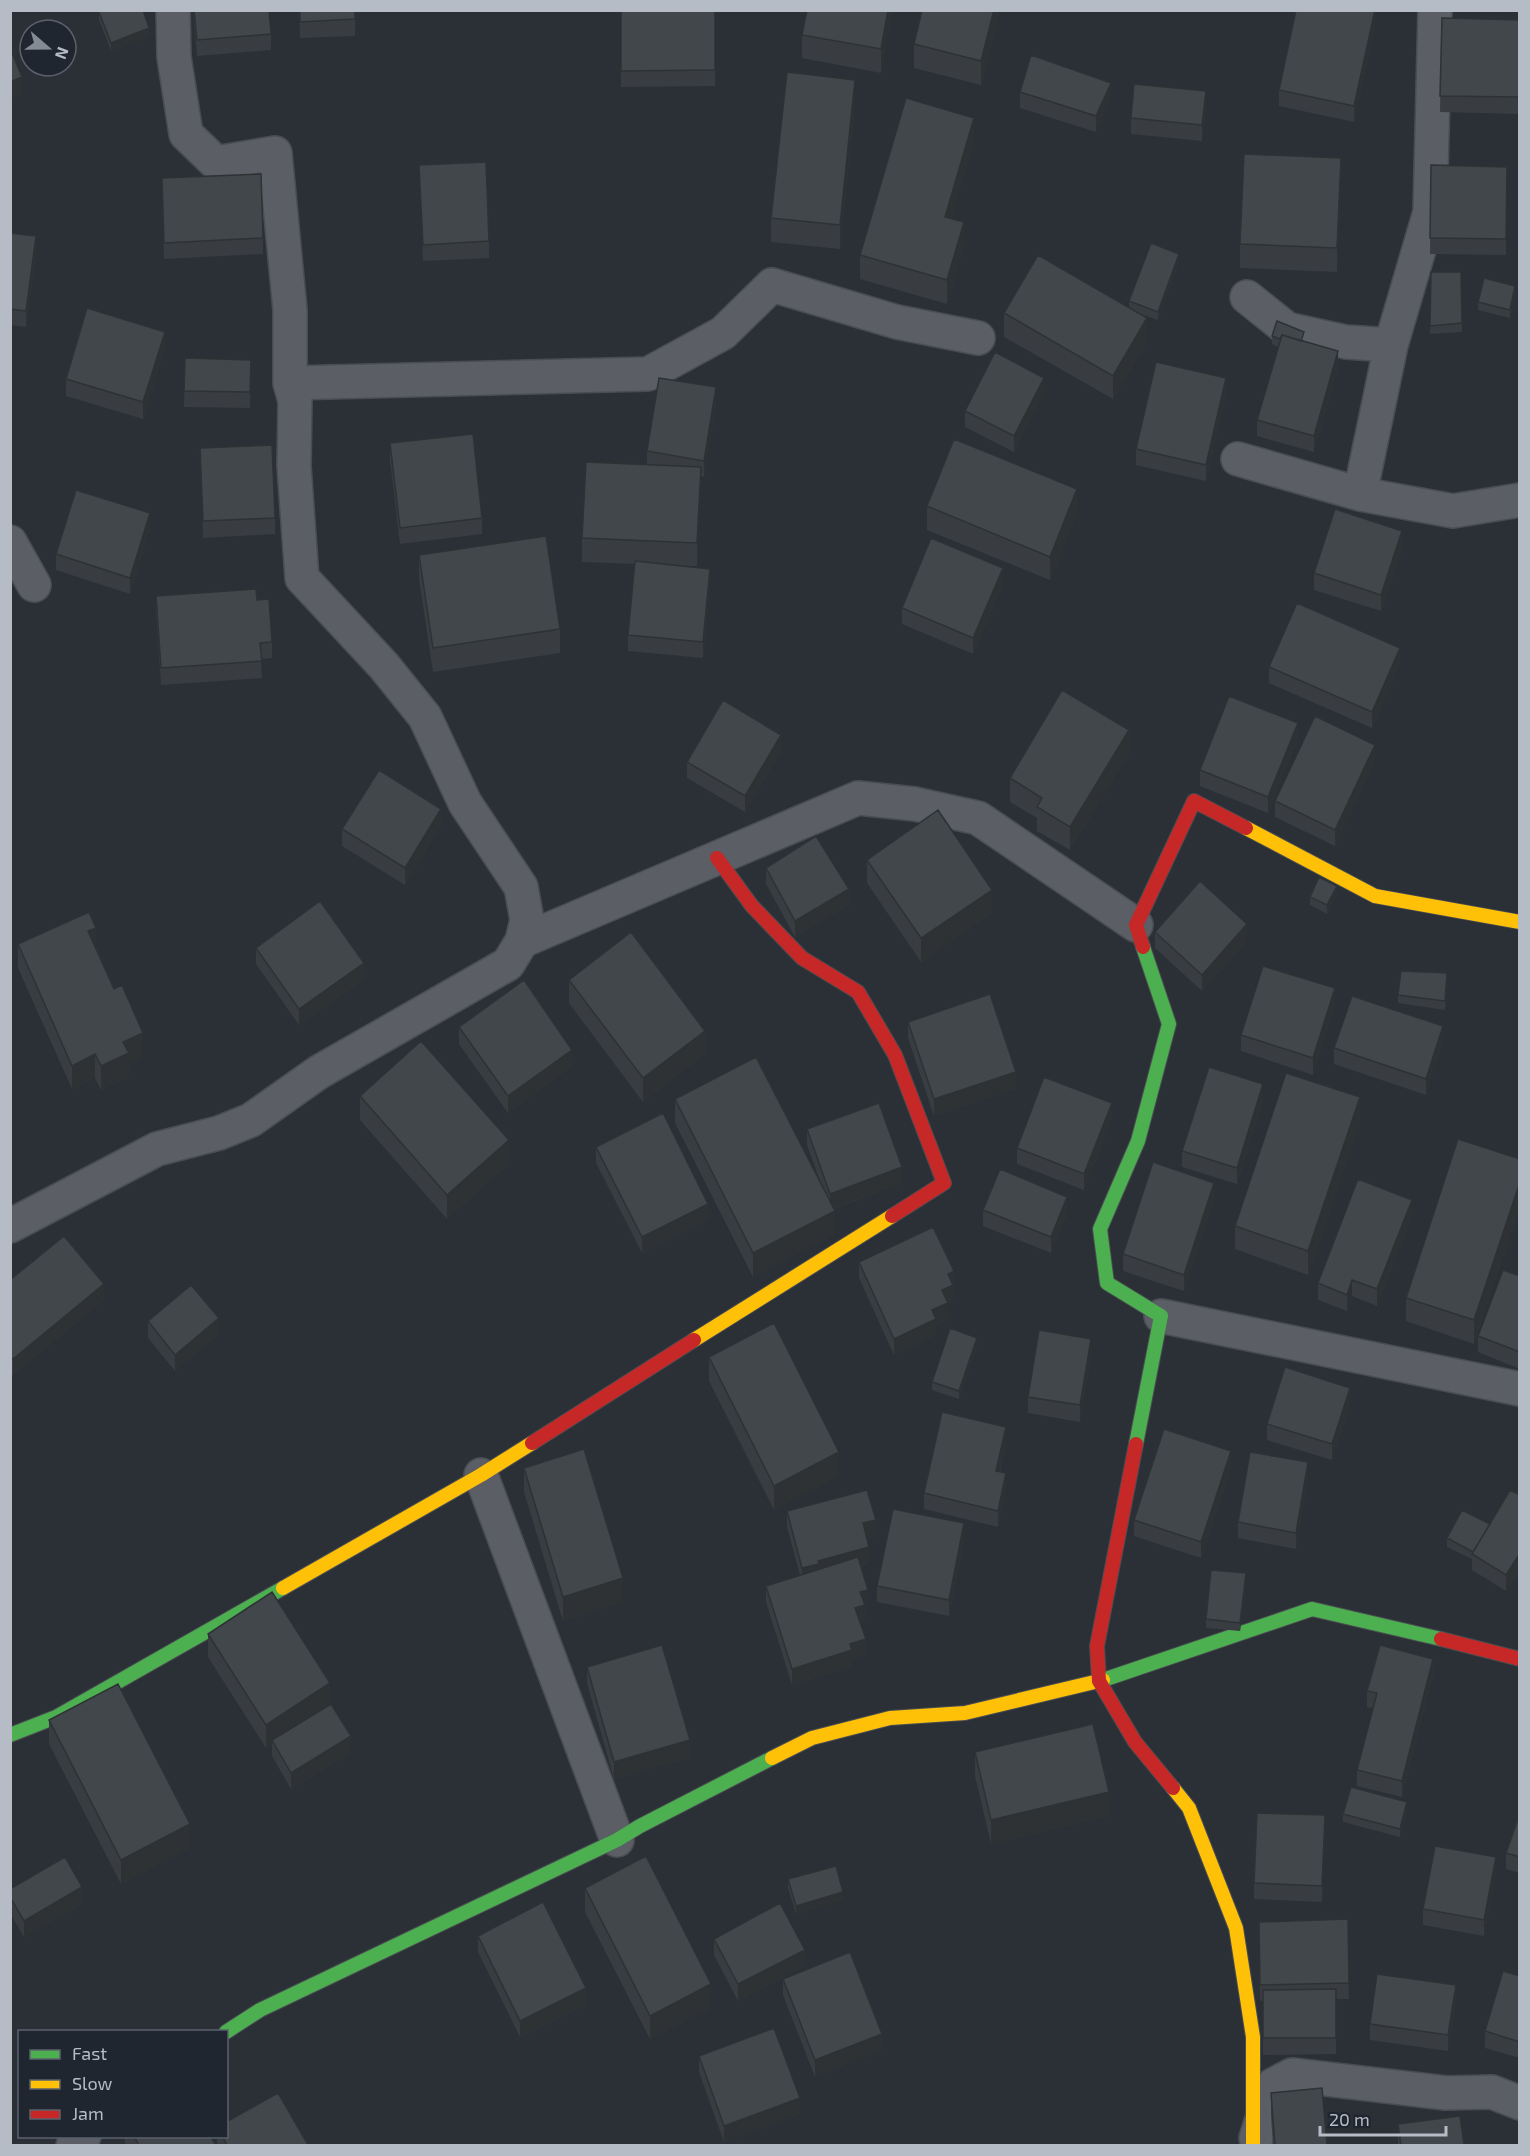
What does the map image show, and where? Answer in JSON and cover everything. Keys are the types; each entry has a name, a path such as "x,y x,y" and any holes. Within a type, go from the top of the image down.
{"street":[{"path":"10,1226 157,1149 219,1133 251,1120 319,1072 507,964 522,941 527,920 521,887 465,803 425,717 384,666 302,578 294,466 295,401 290,383 290,310 275,153 216,163 186,134 174,57 173,10"},
{"path":"1360,494 1391,345 1430,212 1435,10"},
{"path":"290,383 648,374 723,333 772,285 897,322 978,338"},
{"path":"1248,297 1287,329 1346,342 1391,345"},
{"path":"1238,459 1360,494 1453,511 1520,500"},
{"path":"10,542 34,585"},
{"path":"522,941 858,798 915,804 978,818 1136,925 1169,1024 1138,1141 1100,1229 1107,1283 1161,1316 1520,1389"},
{"path":"1136,925 1194,801 1375,896 1520,921"},
{"path":"10,1735 56,1717 481,1475 944,1184 896,1055 858,992 802,958 752,906 717,858"},
{"path":"1161,1316 1097,1646 1098,1681 1135,1742 1189,1808 1236,1928 1252,2037 1254,2145"},
{"path":"481,1475 617,1840"},
{"path":"228,2031 260,2010 617,1840 812,1738 890,1718 965,1713 1098,1681 1312,1609 1520,1659"},
{"path":"1254,2145 1273,2085 1292,2075 1446,2093 1492,2092 1520,2103"}],"building":[{"path":"102,10 143,10 149,28 111,43 99,12"},
{"path":"194,10 269,10 271,34 197,40"},
{"path":"300,10 355,10 355,19 300,22"},
{"path":"621,10 715,10 715,70 621,71"},
{"path":"807,10 888,10 881,49 802,35"},
{"path":"922,10 994,10 981,61 914,44"},
{"path":"1296,10 1375,10 1354,106 1279,90"},
{"path":"1442,18 1520,20 1520,97 1440,96"},
{"path":"10,48 20,78 10,82"},
{"path":"1031,55 1111,83 1096,116 1020,92"},
{"path":"787,72 855,80 840,225 771,218"},
{"path":"1134,84 1206,91 1202,125 1131,118"},
{"path":"906,98 974,118 945,217 964,222 947,280 860,255"},
{"path":"1244,154 1341,158 1337,248 1240,244"},
{"path":"486,162 489,241 423,245 419,165"},
{"path":"1431,165 1507,167 1506,239 1430,238"},
{"path":"261,174 263,238 164,243 162,178"},
{"path":"10,233 36,236 26,311 10,309"},
{"path":"1151,243 1179,254 1158,312 1129,301"},
{"path":"1038,255 1147,318 1113,376 1004,313"},
{"path":"1431,272 1461,272 1462,323 1430,326"},
{"path":"1484,278 1515,286 1510,310 1478,302"},
{"path":"87,308 165,332 143,402 66,379"},
{"path":"1277,321 1304,332 1301,341 1282,335 1280,339 1272,336"},
{"path":"1282,335 1338,351 1314,436 1257,420"},
{"path":"995,352 1044,378 1014,436 965,411"},
{"path":"185,358 251,360 250,392 184,391"},
{"path":"1156,362 1226,378 1206,465 1136,449"},
{"path":"659,378 716,387 704,461 647,451"},
{"path":"473,434 482,518 400,528 390,443"},
{"path":"954,439 1077,489 1050,557 927,506"},
{"path":"272,445 275,518 203,521 200,448"},
{"path":"586,462 701,467 697,543 582,538"},
{"path":"76,490 150,513 130,578 56,554"},
{"path":"1335,509 1402,531 1381,595 1314,573"},
{"path":"546,536 560,629 433,648 419,555"},
{"path":"931,538 1003,568 973,638 902,608"},
{"path":"635,561 710,569 703,642 628,635"},
{"path":"256,589 257,600 269,599 272,642 260,643 262,661 161,668 156,596"},
{"path":"1297,603 1400,648 1372,712 1269,667"},
{"path":"1062,690 1129,730 1070,827 1037,807 1042,798 1010,778"},
{"path":"1229,696 1298,723 1268,797 1200,770"},
{"path":"723,700 781,735 745,796 687,762"},
{"path":"1315,716 1375,745 1335,830 1275,801"},
{"path":"379,770 441,809 405,868 342,829"},
{"path":"938,810 992,890 921,938 867,860"},
{"path":"816,836 849,889 795,921 766,868"},
{"path":"1319,877 1337,886 1327,905 1310,897"},
{"path":"1200,881 1247,924 1202,975 1155,932"},
{"path":"320,901 364,963 299,1009 256,948"},
{"path":"89,912 96,928 88,931 114,989 122,985 143,1033 123,1042 129,1053 101,1066 95,1054 72,1066 18,944"},
{"path":"631,932 705,1031 643,1078 569,980"},
{"path":"1263,966 1335,988 1313,1058 1241,1035"},
{"path":"1401,971 1447,973 1445,1001 1398,995"},
{"path":"524,980 572,1050 508,1096 459,1027"},
{"path":"990,994 1016,1072 934,1099 908,1022"},
{"path":"1352,996 1443,1026 1426,1079 1334,1048"},
{"path":"421,1041 509,1140 447,1195 360,1096"},
{"path":"756,1057 835,1211 753,1253 675,1099"},
{"path":"1209,1067 1263,1084 1237,1168 1182,1151"},
{"path":"1286,1073 1360,1097 1308,1251 1235,1226"},
{"path":"1044,1077 1112,1103 1084,1174 1017,1148"},
{"path":"879,1103 902,1167 830,1194 807,1129"},
{"path":"663,1113 708,1204 642,1237 596,1147"},
{"path":"1458,1139 1520,1159 1520,1182 1474,1320 1406,1298"},
{"path":"1153,1162 1214,1183 1184,1275 1123,1254"},
{"path":"1000,1169 1067,1197 1051,1237 983,1210"},
{"path":"1358,1179 1412,1200 1377,1289 1352,1280 1347,1295 1318,1283"},
{"path":"933,1227 954,1271 948,1274 953,1285 942,1290 948,1303 932,1310 936,1319 894,1339 859,1262"},
{"path":"64,1236 104,1284 13,1359 10,1356 10,1280"},
{"path":"1503,1270 1520,1276 1520,1352 1478,1336"},
{"path":"191,1285 219,1318 175,1355 148,1321"},
{"path":"774,1323 839,1452 774,1486 709,1357"},
{"path":"950,1328 977,1338 959,1391 932,1382"},
{"path":"1039,1330 1091,1339 1080,1405 1028,1397"},
{"path":"1285,1367 1350,1388 1332,1444 1267,1424"},
{"path":"942,1412 1006,1427 996,1471 1006,1473 998,1511 924,1493"},
{"path":"1164,1429 1231,1451 1201,1542 1134,1520"},
{"path":"584,1449 623,1578 563,1597 524,1468"},
{"path":"1250,1452 1308,1462 1296,1533 1238,1522"},
{"path":"867,1490 876,1520 863,1523 869,1547 818,1561 819,1564 802,1568 787,1511"},
{"path":"1510,1490 1520,1495 1520,1553 1506,1575 1472,1554"},
{"path":"893,1509 964,1523 949,1600 877,1586"},
{"path":"1462,1510 1490,1524 1473,1552 1447,1538"},
{"path":"858,1557 868,1590 860,1592 865,1605 855,1608 866,1639 850,1644 852,1650 792,1669 766,1586"},
{"path":"1211,1570 1246,1573 1240,1623 1206,1619"},
{"path":"272,1592 330,1683 266,1725 208,1634"},
{"path":"662,1645 690,1740 614,1762 587,1667"},
{"path":"1380,1645 1433,1659 1402,1781 1357,1770 1377,1693 1367,1691"},
{"path":"118,1684 190,1824 121,1860 49,1720"},
{"path":"331,1704 351,1736 291,1773 272,1740"},
{"path":"1093,1724 1109,1792 991,1820 975,1752"},
{"path":"1351,1787 1407,1802 1400,1829 1343,1814"},
{"path":"1257,1813 1325,1815 1322,1886 1254,1883"},
{"path":"1520,1813 1520,1857 1506,1853"},
{"path":"1435,1846 1496,1857 1484,1920 1423,1909"},
{"path":"646,1856 711,1984 650,2016 585,1888"},
{"path":"65,1857 82,1887 24,1921 10,1897 10,1889"},
{"path":"836,1866 843,1892 796,1906 788,1879"},
{"path":"543,1902 586,1988 520,2021 478,1936"},
{"path":"780,1903 805,1950 738,1984 714,1939"},
{"path":"1348,1919 1349,1983 1260,1985 1259,1922"},
{"path":"850,1952 882,2034 815,2060 783,1979"},
{"path":"1503,1971 1520,1976 1520,2042 1485,2031"},
{"path":"1377,1974 1456,1985 1448,2035 1370,2024"},
{"path":"1336,1989 1336,2038 1263,2038 1263,1990"},
{"path":"774,2028 800,2098 724,2126 699,2056"},
{"path":"1322,2088 1327,2145 1275,2145 1271,2093"},
{"path":"278,2093 308,2145 227,2145 223,2138 228,2138 228,2121"},
{"path":"1460,2116 1464,2145 1401,2145 1398,2124"},
{"path":"135,2138 211,2138 216,2145 139,2145"}],"traffic: fast":[{"path":"1136,1444 1161,1316 1107,1283 1100,1229 1138,1141 1169,1024 1143,947"},
{"path":"10,1735 56,1717 283,1588"},
{"path":"1103,1680 1312,1609 1441,1639"},
{"path":"228,2031 260,2010 617,1840 772,1758"}],"traffic: slow":[{"path":"1246,828 1375,896 1520,922"},
{"path":"694,1340 892,1216"},
{"path":"283,1588 481,1475 532,1443"},
{"path":"772,1758 812,1738 890,1718 965,1713 1103,1680"},
{"path":"1173,1788 1189,1808 1236,1928 1253,2037 1253,2146"}],"traffic: jam":[{"path":"1143,947 1136,925 1194,801 1246,828"},
{"path":"717,858 752,906 802,958 858,992 895,1055 944,1183 892,1216"},
{"path":"532,1443 694,1340"},
{"path":"1136,1444 1097,1646 1099,1681 1135,1742 1173,1788"},
{"path":"1441,1639 1520,1659"}]}
